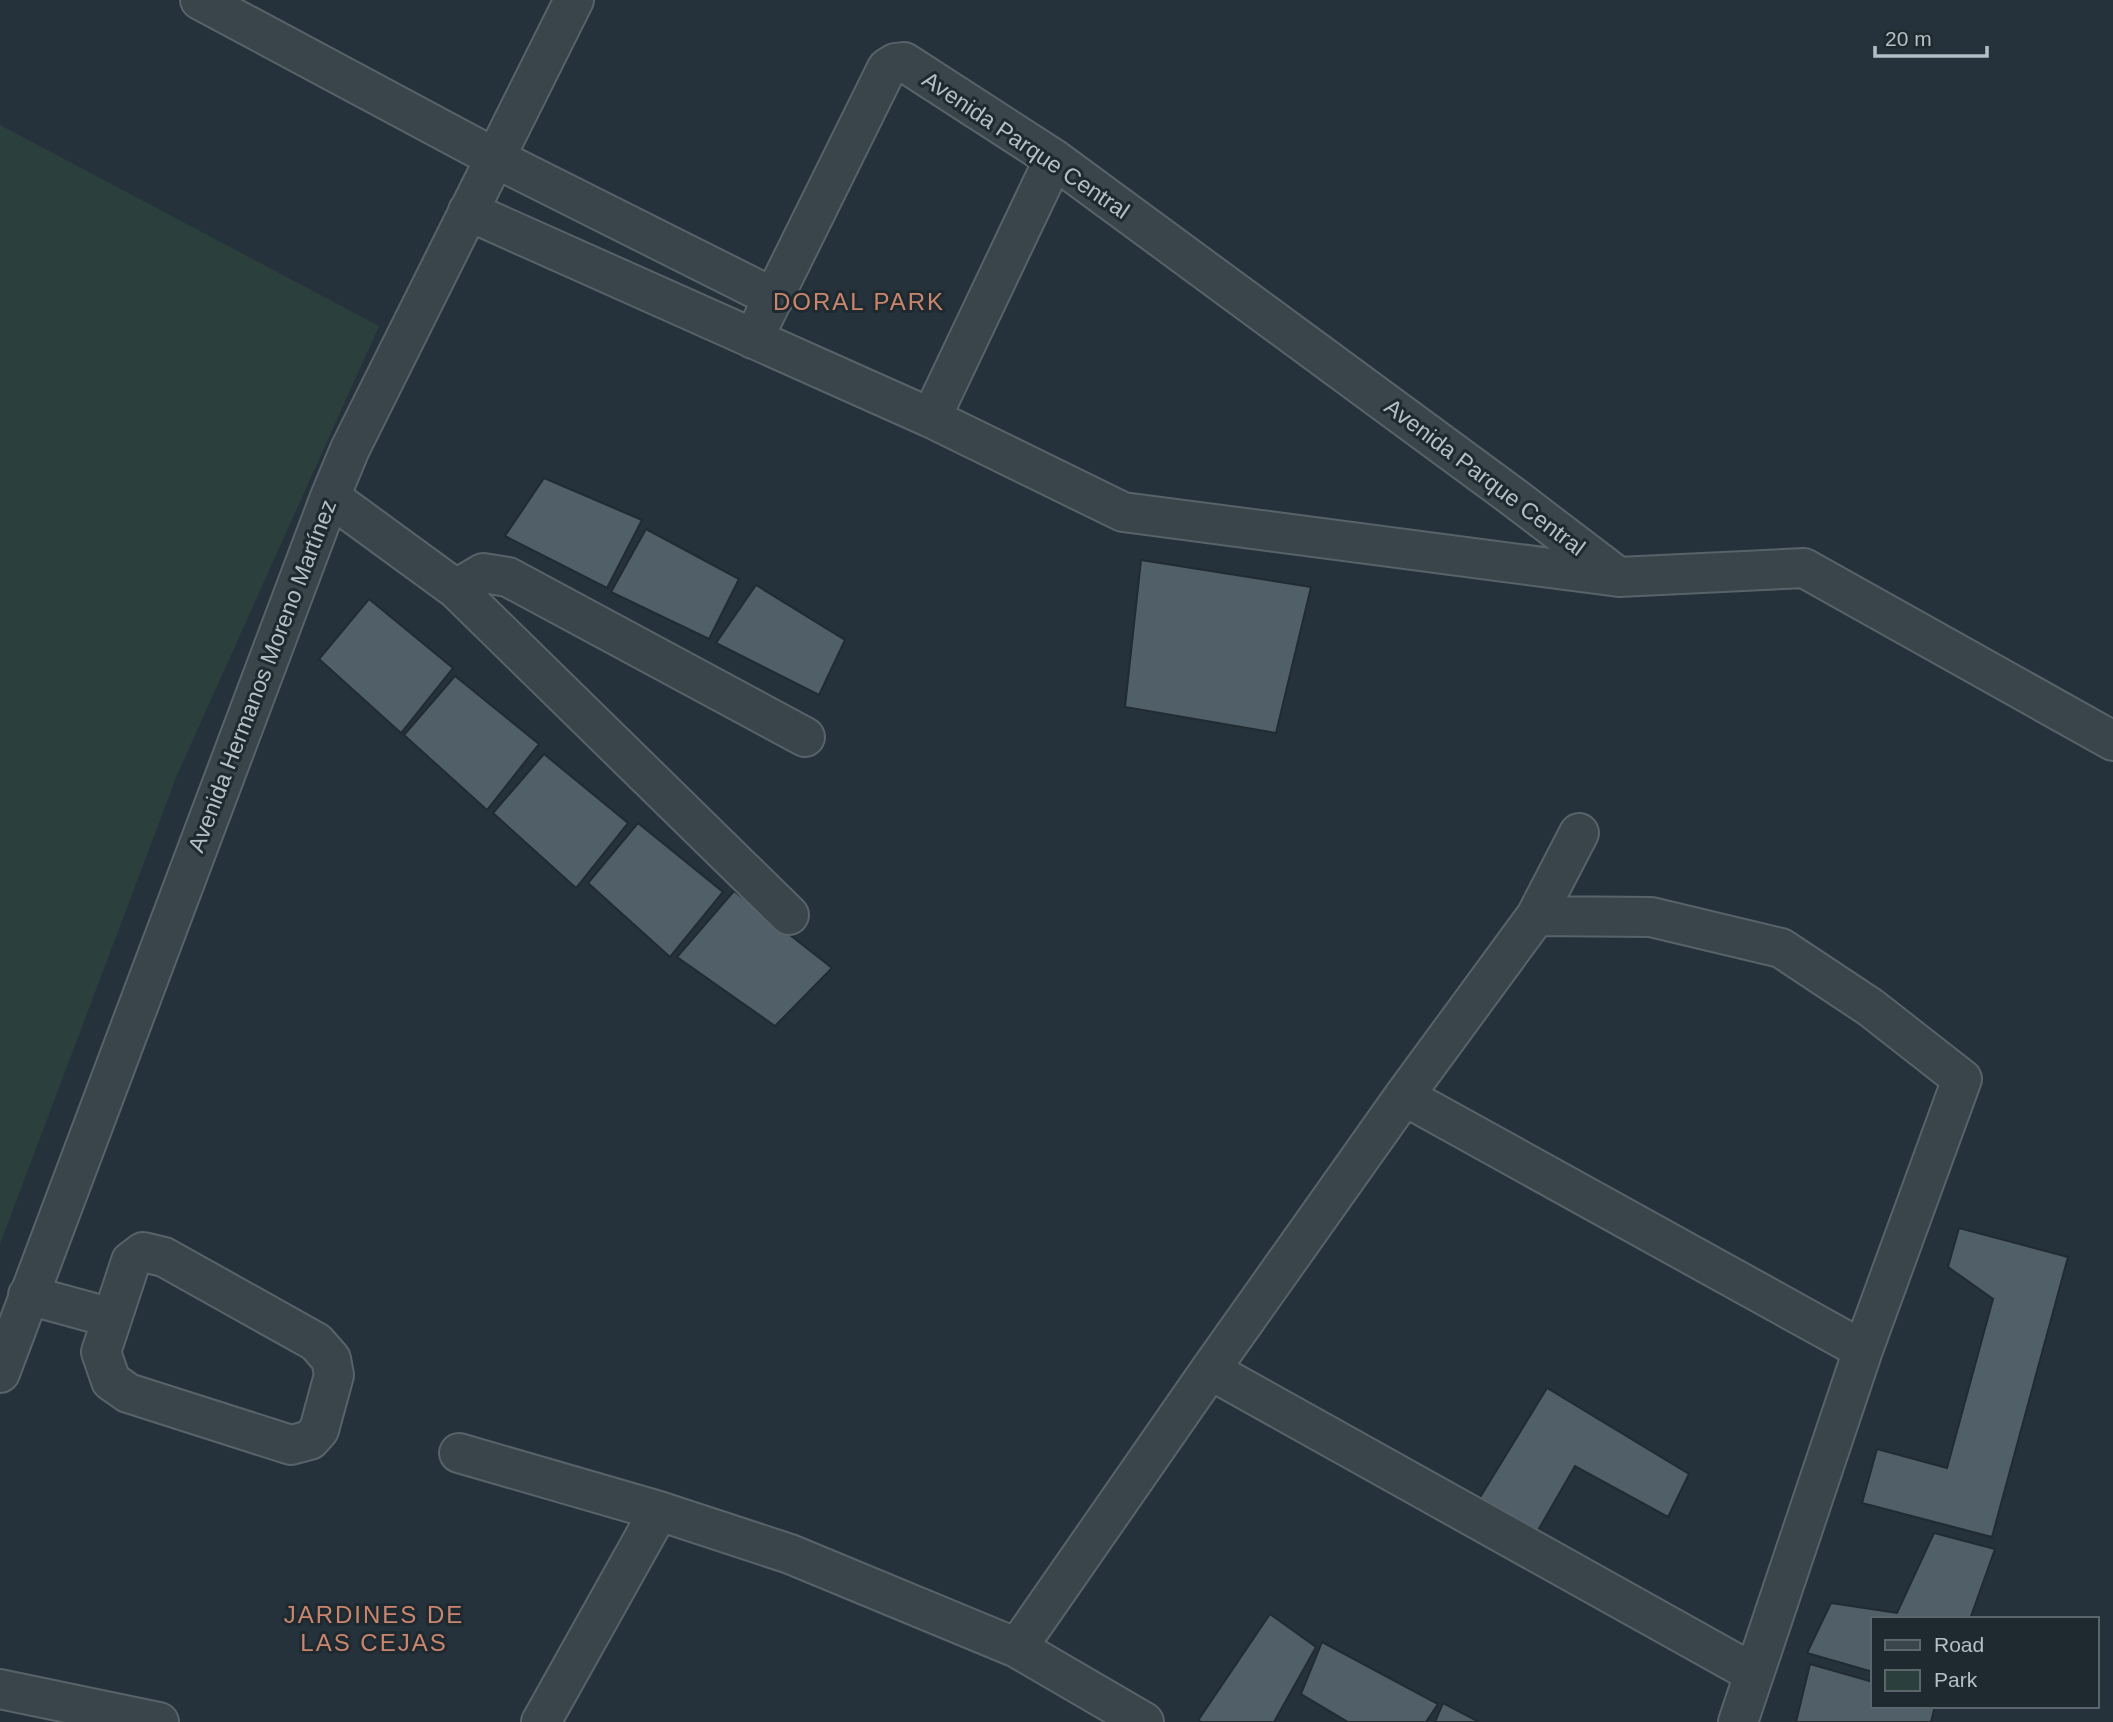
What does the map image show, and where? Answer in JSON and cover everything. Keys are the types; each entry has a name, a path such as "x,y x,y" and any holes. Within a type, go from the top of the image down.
{"street":[{"path":"200,0 495,158 774,298 753,339"},
{"name":"Avenida Hermanos Moreno Martínez","path":"0,1373 350,449 574,0"},
{"name":"Avenida Parque Central","path":"774,298 887,68 904,62 1054,159 1619,577"},
{"path":"931,418 1054,159"},
{"name":"Avenida Parque Central","path":"468,211 931,418 1123,513 1619,577 1804,568 2113,741"},
{"path":"1493,561 1507,545 1512,532 1512,496"},
{"path":"330,497 456,589 789,915"},
{"path":"456,589 483,573 508,577 805,737"},
{"path":"1017,1648 1404,1096 1536,916 1579,833"},
{"path":"1536,916 1651,917 1781,947 1870,1007 1962,1079 1863,1350 1738,1722"},
{"path":"1404,1096 1863,1350"},
{"path":"143,1252 164,1257 316,1342 331,1359 334,1376 319,1430 310,1440 291,1445 128,1393 111,1381 101,1352 113,1318 131,1261 143,1252"},
{"path":"28,1295 113,1318"},
{"path":"1210,1370 1753,1673"},
{"path":"459,1453 659,1511 790,1554 1017,1648 1144,1722"},
{"path":"541,1722 659,1511"},
{"path":"0,1689 159,1722"}],"green space":[{"path":"0,125 379,326 177,775 0,1244"}],"building":[{"path":"544,478 642,520 607,588 505,536"},
{"path":"646,529 739,579 709,639 611,592"},
{"path":"1141,560 1311,587 1276,733 1125,707"},
{"path":"756,585 845,640 819,695 716,643"},
{"path":"369,599 453,668 401,733 319,659"},
{"path":"455,676 539,744 487,810 404,735"},
{"path":"544,754 628,823 576,888 493,813"},
{"path":"638,823 723,892 670,957 588,883"},
{"path":"734,891 832,968 775,1026 677,957"},
{"path":"1959,1228 2068,1257 1992,1537 1862,1503 1877,1449 1947,1468 1993,1299 1948,1267"},
{"path":"1547,1388 1689,1474 1668,1517 1575,1466 1533,1539 1479,1499"},
{"path":"1934,1533 1995,1549 1971,1617 1871,1617 1871,1671 1807,1653 1831,1603 1897,1613"},
{"path":"1270,1614 1316,1647 1274,1722 1200,1722 1199,1719"},
{"path":"1322,1642 1438,1704 1426,1722 1348,1722 1301,1694"},
{"path":"1810,1664 1871,1681 1871,1708 1934,1708 1931,1722 1796,1722"},
{"path":"1443,1703 1479,1722 1435,1722"}],"district":[{"name":"DORAL PARK","path":"859,302"},
{"name":"JARDINES DE LAS CEJAS","path":"374,1629"}]}
